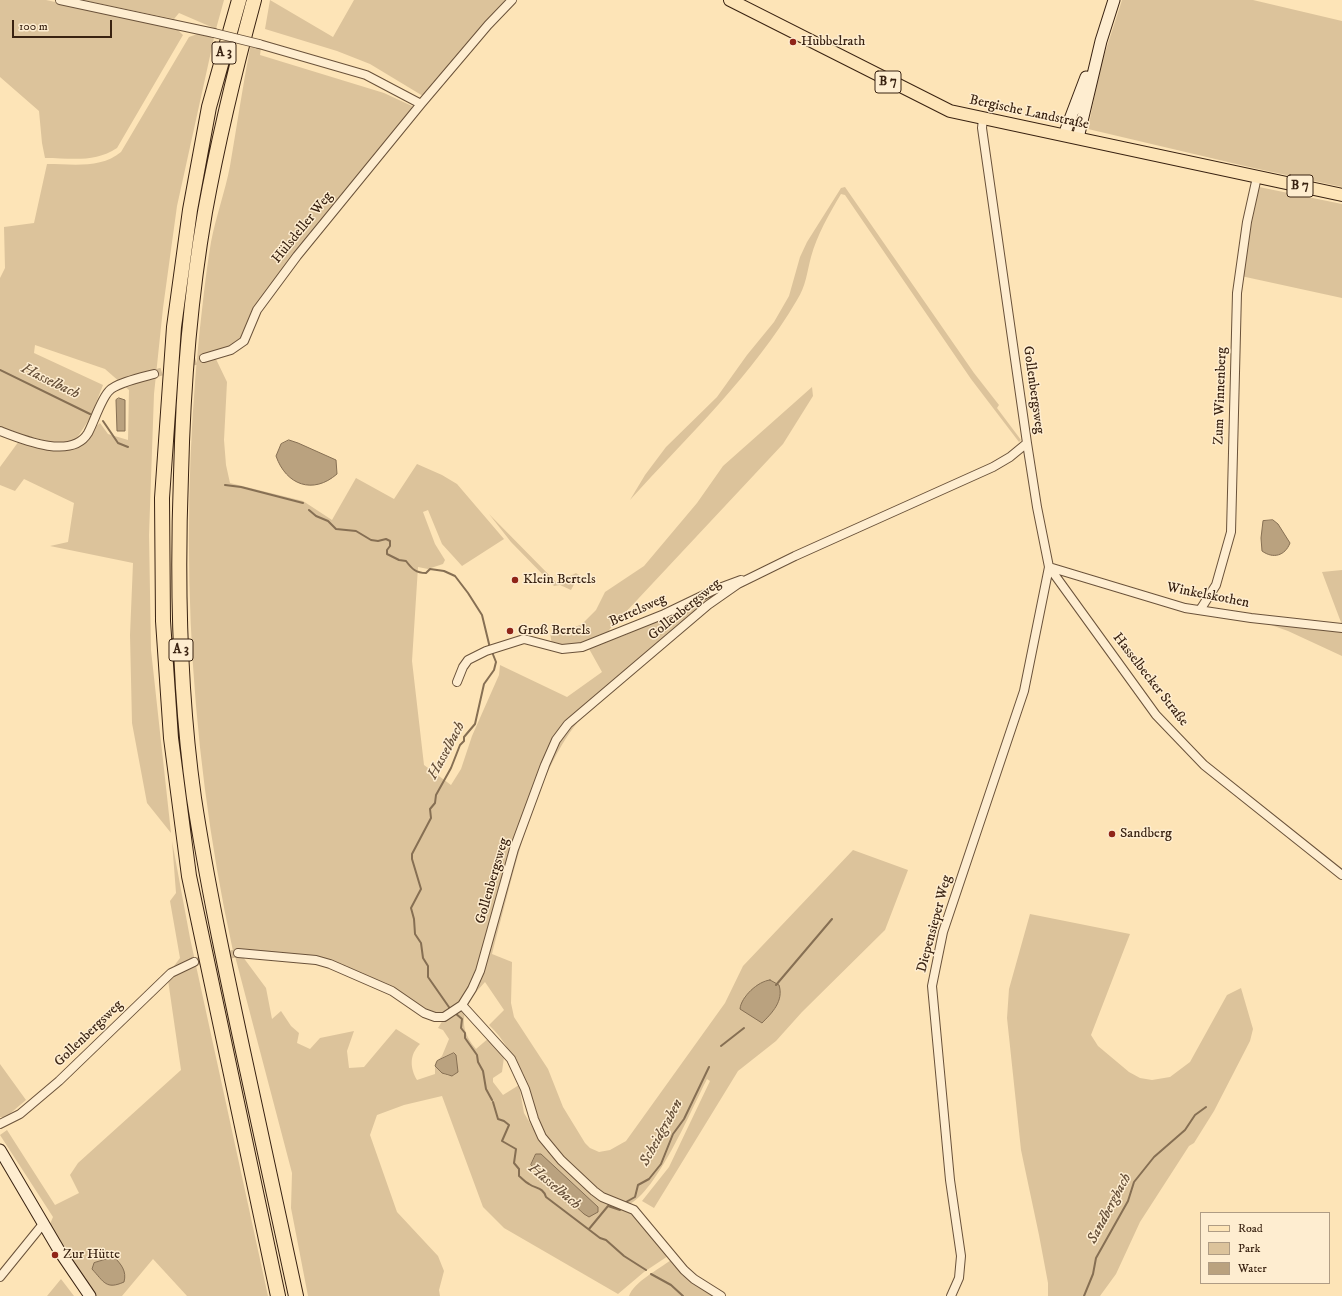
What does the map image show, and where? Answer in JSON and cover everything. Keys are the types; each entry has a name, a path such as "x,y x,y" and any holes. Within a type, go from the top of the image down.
{"highway":[{"name":"A 3","path":"239,0 209,107 190,210 174,327 162,498 163,621 171,738 189,876 278,1296"},
{"name":"A 3","path":"254,0 225,111 196,271 182,415 178,550 180,620 182,676 188,743 194,797 207,875 232,1001 296,1296"}],"main road":[{"name":"Bergische Landstraße","path":"730,0 938,106 983,120 1064,135 1342,195"}],"street":[{"path":"60,0 259,44 366,75 420,104"},
{"name":"Hülsdeller Weg","path":"204,358 231,350 244,341 257,310 276,283 420,104 488,25 512,0"},
{"path":"1064,135 1101,41 1114,0"},
{"path":"1078,138 1101,41"},
{"name":"Gollenbergsweg","path":"238,954 316,960 330,964 392,991 429,1016 441,1018 459,1006 472,989 480,971 514,849 545,764 556,740 578,716 708,605 748,579 795,556 993,467 1010,457 1027,443 982,128 983,120"},
{"name":"Zum Winnenberg","path":"1200,610 1216,585 1231,532 1237,293 1247,222 1257,177"},
{"path":"0,432 53,446 74,445 87,434 109,391 122,384 154,374"},
{"name":"Hasselbecker Straße","path":"1027,443 1037,507 1049,567 1156,715 1187,749 1235,791 1342,875"},
{"name":"Winkelskothen","path":"1049,567 1185,608 1251,618 1342,628"},
{"name":"Diepensieper Weg","path":"951,1296 960,1272 961,1256 954,1218 932,1002 933,976 945,925 1024,691 1049,567"},
{"name":"Bertelsweg","path":"457,682 466,663 472,657 490,650 528,639 556,648 582,647 662,616 735,581 748,579"},
{"name":"Gollenbergsweg","path":"0,1124 20,1114 58,1082 171,973 194,962"},
{"path":"459,1006 511,1059 525,1089 537,1128 553,1150 594,1191 602,1197 634,1210 684,1270 694,1279 721,1296"},
{"path":"0,1150 44,1224 90,1296"},
{"path":"0,1276 44,1224"}],"green space":[{"path":"0,0 46,0 176,28 183,35 117,148 109,153 91,158 45,158 39,111 0,77"},
{"path":"82,0 224,0 216,29 179,13 174,19"},
{"path":"270,0 333,37 354,0 507,0 472,37 423,96 370,64 337,51 265,29"},
{"path":"1122,0 1253,0 1342,21 1342,187 1249,167 1088,129 1100,68"},
{"path":"200,33 214,38 177,206 163,308 154,394 149,535 151,650 171,833 147,803 132,723 130,635 133,563 50,546 68,542 74,503 24,479 15,491 0,485 0,467 19,441 51,449 68,450 82,444 100,423 108,434 128,440 129,390 105,369 35,345 34,353 103,385 90,418 75,441 59,444 0,429 0,278 5,268 4,227 34,223 47,164 76,165 95,163 105,161 121,152 189,37"},
{"path":"251,43 261,48 260,55 384,93 412,106 411,112 341,196 240,340 234,345 204,356 215,357 227,382 224,440 226,465 230,483 303,501 332,520 356,478 394,499 417,464 442,475 457,484 504,539 462,566 442,544 428,510 423,512 435,544 445,560 443,564 428,569 418,567 412,661 424,765 451,785 461,769 472,736 499,675 500,665 567,697 602,672 588,647 623,636 734,584 568,724 551,748 477,973 462,1002 440,1014 428,1011 394,988 329,960 233,951 217,870 205,788 196,706 191,623 189,540 191,457 196,375 208,261 213,232 230,166"},
{"path":"845,187 974,373 999,405 997,408 1021,440 1019,442 971,379 845,195 841,194 820,233 800,295 780,327 761,354 719,404 630,500 645,475 666,447 717,397 747,355 774,322 789,296 800,257 807,242 841,188"},
{"path":"1259,187 1342,204 1342,298 1241,276"},
{"path":"812,387 813,396 783,444 609,630 614,633 573,646 552,645 550,633 568,630 582,624 596,610 605,592 644,566 697,503 723,466"},
{"path":"489,514 557,583 576,573 579,575 571,590 560,585 554,586 511,542"},
{"path":"1342,570 1342,625 1322,572"},
{"path":"1257,620 1342,628 1342,656 1288,631"},
{"path":"583,716 566,739 550,766 538,796 516,862 492,954 512,962 511,1003 514,1017 548,1069 563,1107 585,1143 590,1148 599,1152 610,1150 626,1141 725,1003 743,966 853,850 908,870 885,930 802,1012 776,1041 738,1071 654,1208 642,1201 669,1167 710,1081 707,1079 662,1167 639,1197 628,1205 592,1186 566,1161 544,1134 534,1114 515,1062 500,1037 489,1025 504,1010 485,982 476,992 473,992 515,850 551,755 570,724","holes":["770,980 779,985 744,997 764,981"]},
{"path":"172,841 190,938 268,1296 187,1296 153,1259 122,1296 96,1296 80,1274 50,1224 53,1217 0,1135 7,1130 55,1205 79,1193 70,1175 78,1163 181,1070 168,980 178,974 174,966 180,958 170,901 176,893"},
{"path":"1030,914 1130,934 1091,1035 1098,1046 1129,1072 1140,1078 1152,1080 1170,1077 1190,1062 1227,995 1241,988 1253,1029 1250,1041 1214,1111 1194,1143 1189,1146 1140,1222 1116,1274 1100,1296 1048,1296 1048,1283 1021,1150 1007,1018 1009,989"},
{"path":"235,956 243,957 266,988 272,1019 281,1011 291,1026 299,1033 297,1043 310,1049 320,1038 354,1031 347,1051 349,1068 364,1067 396,1029 420,1044 416,1048 412,1057 413,1071 417,1080 435,1074 435,1064 446,1075 455,1075 454,1053 437,1061 442,1056 449,1039 443,1030 438,1028 443,1020 466,1008 464,1025 469,1040 476,1049 490,1037 504,1057 502,1072 493,1078 493,1082 503,1095 519,1085 524,1113 546,1150 574,1174 636,1215 668,1256 644,1272 618,1294 504,1228 483,1207 442,1096 404,1105 377,1115 370,1135 397,1212 438,1256 444,1271 439,1290 440,1296 308,1296 291,1208 292,1173"},
{"path":"0,1064 26,1100 6,1117 0,1117"},
{"path":"671,1260 715,1296 629,1296 641,1281"},
{"path":"61,1279 74,1296 47,1296"}],"water":[{"path":"119,398 125,400 125,431 117,431 116,400"},
{"path":"289,440 336,460 337,474 319,484 301,484 293,480 286,474 276,456 281,444"},
{"path":"1273,520 1278,524 1290,543 1285,551 1278,555 1270,555 1262,551 1261,538 1263,521"},
{"path":"770,980 779,985 780,996 773,1011 762,1023 740,1009 743,1000 755,986"},
{"path":"454,1053 456,1055 458,1072 452,1076 442,1073 435,1066 437,1061"},
{"path":"536,1154 541,1154 598,1207 598,1212 589,1217 584,1214 531,1165"},
{"path":"114,1257 123,1268 125,1278 124,1282 109,1285 92,1269 94,1263"}],"waterway":[{"name":"Hasselbach","path":"0,370 90,414"},
{"name":"Hasselbach","path":"103,421 118,443 128,447"},
{"name":"Hasselbach","path":"225,485 241,487 303,503"},
{"name":"Hasselbach","path":"309,510 316,516 328,521 336,529 356,531 371,540 378,541 386,539 390,541 387,554 399,560 406,561 417,571 426,573 430,569 444,571 455,576 482,615 490,648"},
{"name":"Hasselbach","path":"451,1010 428,977 428,966 423,958 421,943 415,934 414,919 411,908 421,889 412,859 412,854 431,818 430,809 435,803 436,795 451,768 460,745 464,741 464,737 475,724 484,684 494,670 496,662 492,652"},
{"name":"Scheidgraben","path":"776,985 832,919"},
{"name":"Hasselbach","path":"455,1013 462,1019 461,1028 465,1033 465,1038 477,1055 478,1062 483,1071 486,1089 492,1100"},
{"name":"Scheidgraben","path":"721,1046 744,1028"},
{"name":"Scheidgraben","path":"626,1202 635,1197 638,1185 649,1179 661,1164 673,1134 684,1119 709,1067"},
{"name":"Hasselbach","path":"493,1102 498,1119 509,1125 502,1141 516,1149 514,1163 519,1169 519,1176 532,1186 543,1191 546,1197 600,1238 606,1240 624,1256 646,1270"},
{"name":"Sandbergbach","path":"1084,1296 1093,1274 1096,1258 1128,1201 1134,1182 1154,1157 1185,1130 1195,1115 1206,1107"},
{"name":"Scheidgraben","path":"589,1229 608,1206 620,1210"},
{"name":"Hasselbach","path":"651,1274 671,1285 683,1296"}],"tunnel":[{"path":"154,374 204,358"},
{"path":"194,962 238,953"}],"place":[{"name":"Hubbelrath","path":"793,42"},
{"name":"Klein Bertels","path":"515,580"},
{"name":"Groß Bertels","path":"510,631"},
{"name":"Sandberg","path":"1112,834"},
{"name":"Zur Hütte","path":"55,1255"}]}
